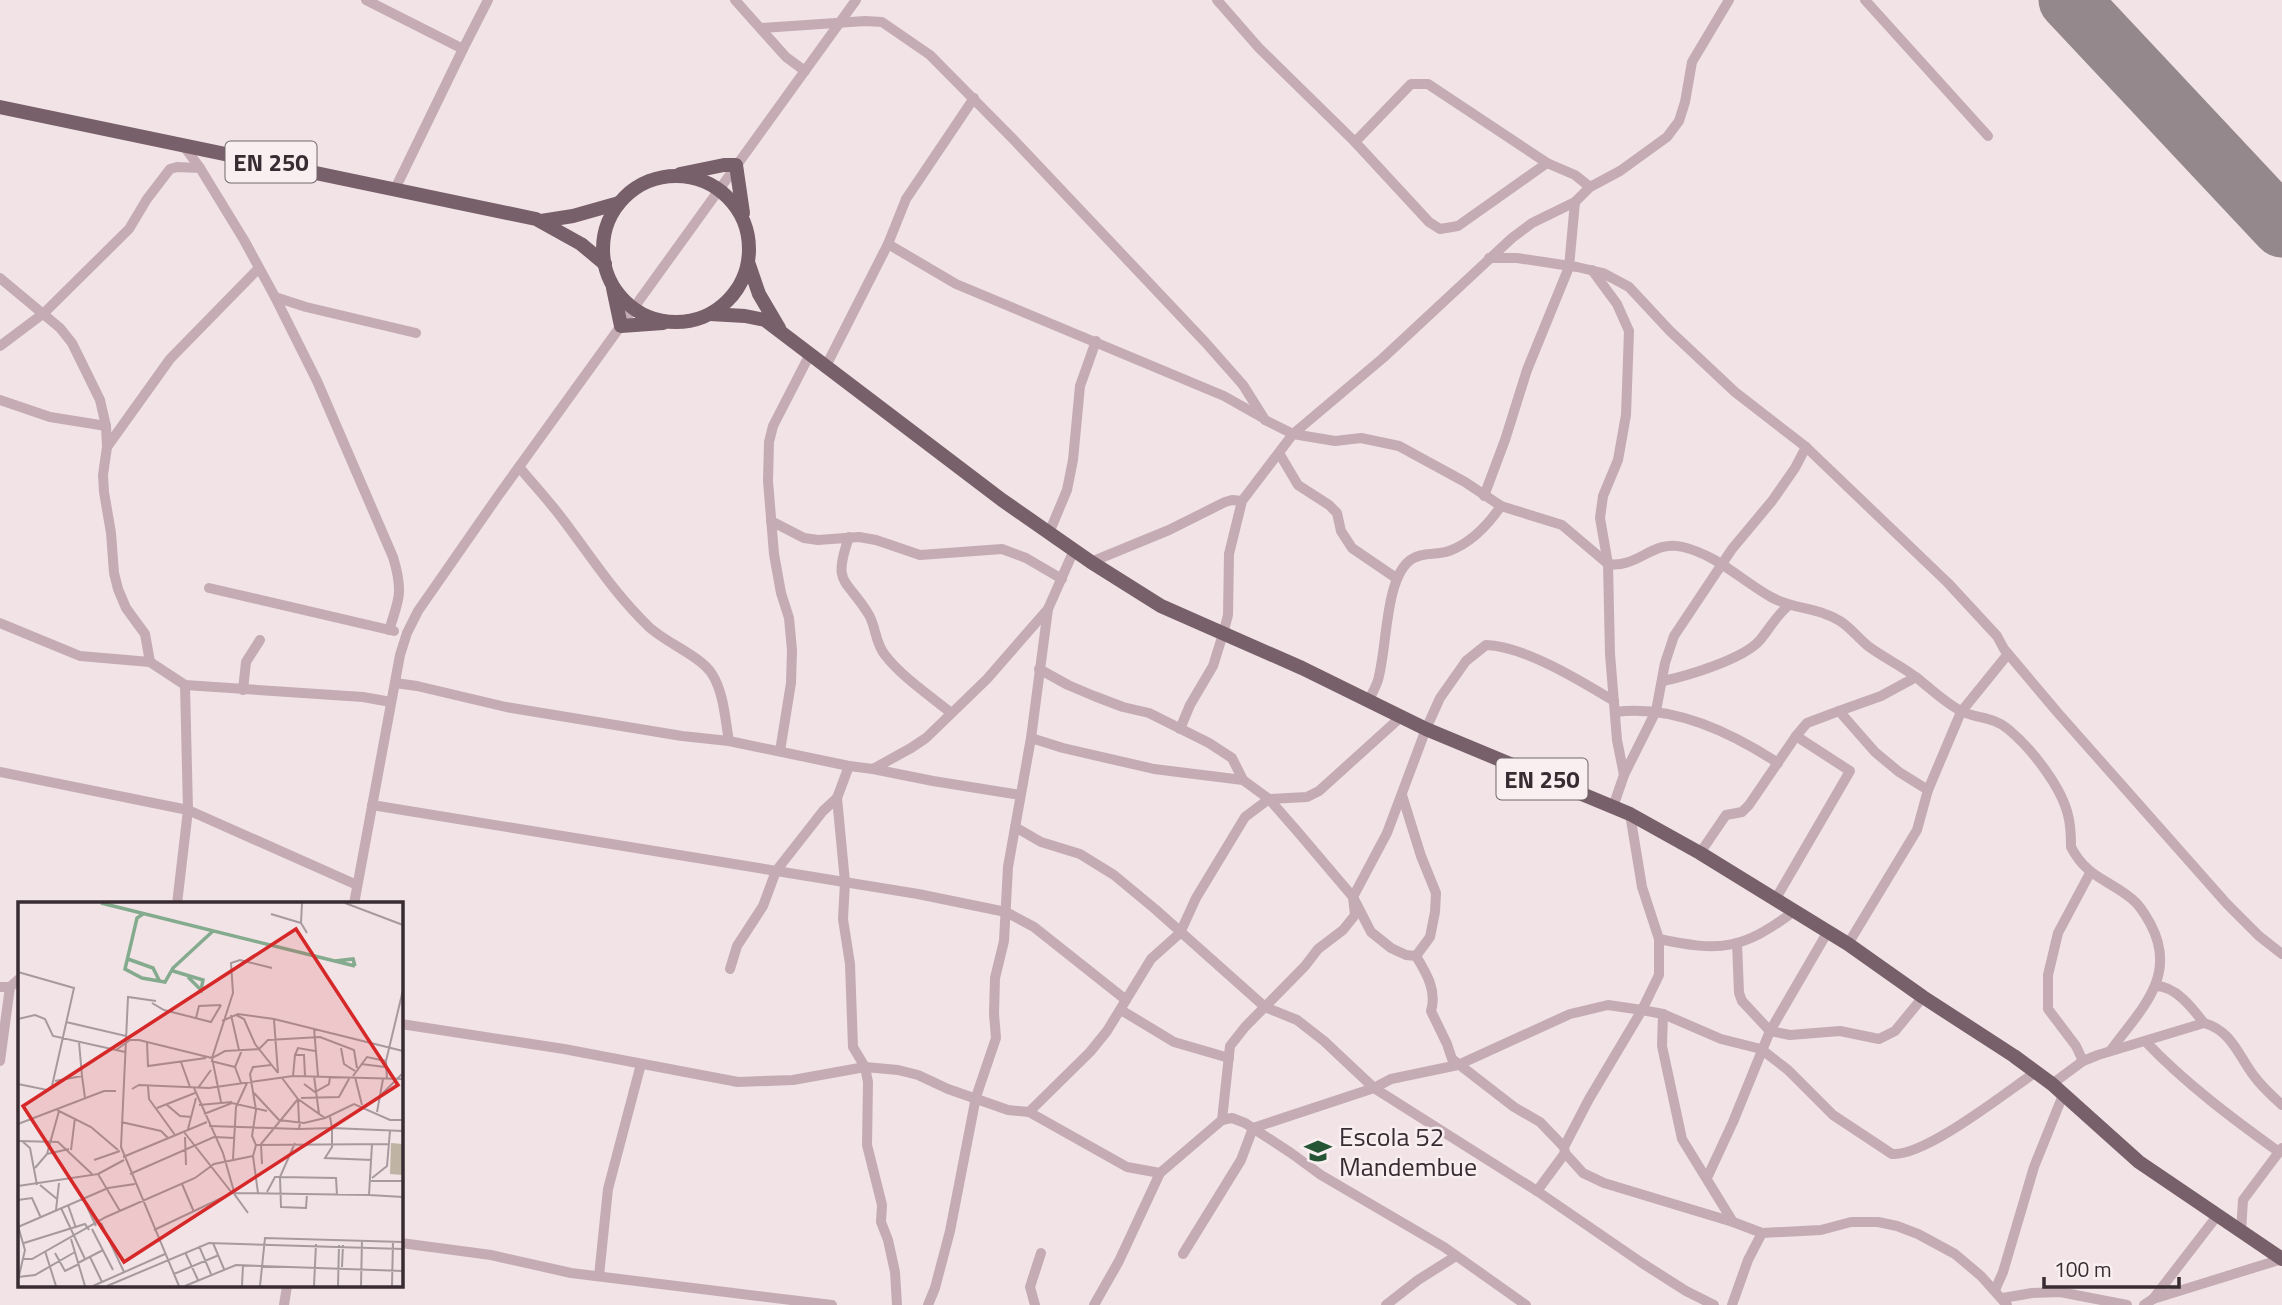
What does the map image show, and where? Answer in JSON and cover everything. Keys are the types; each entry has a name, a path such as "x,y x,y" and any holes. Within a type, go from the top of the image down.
{"main road":[{"name":"EN 250","path":"0,107 541,221 581,244 605,264"},
{"path":"666,177 736,165 744,222"},
{"name":"EN 250","path":"541,221 573,216 619,203 640,186 666,177 685,176 719,190 734,204 744,222 749,242 748,262 741,283 728,301 710,314 691,321 671,322"},
{"path":"619,203 608,222 604,242 605,264 621,326 671,322"},
{"name":"EN 250","path":"748,262 759,294 782,333"},
{"path":"611,281 621,296 634,308 671,322"},
{"name":"EN 250","path":"710,314 765,320 825,368 1049,533 1161,606 1369,700 1426,729 1630,814 1700,853 1847,944 2036,1072 2139,1162 2282,1259"}],"street":[{"path":"366,0 463,49"},
{"path":"395,189 488,0"},
{"path":"735,0 786,57 805,71"},
{"path":"354,902 390,702 407,633 418,611 856,0"},
{"path":"1217,0 1259,48 1355,142 1429,222 1440,229 1458,226 1547,163"},
{"path":"1180,729 1190,705 1213,666 1223,634 1228,615 1229,554 1242,501 1293,434 1383,358 1489,258 1532,223 1575,202 1590,187 1620,171 1640,154 1656,147 1667,136 1679,121 1692,62 1729,0"},
{"path":"1865,0 1988,136"},
{"path":"762,28 883,22 930,55 1205,342 1243,385 1265,420"},
{"path":"1355,142 1411,85 1428,84 1547,163 1575,175 1590,187"},
{"path":"825,368 888,244 906,199 974,98"},
{"path":"183,145 244,240 275,297 317,381 393,557 401,582 389,630"},
{"path":"0,346 44,313 129,229 163,175 177,167 200,168"},
{"path":"1484,496 1506,440 1527,370 1569,267 1575,202"},
{"path":"888,244 956,284 1224,396 1293,434 1335,441 1371,440 1399,446 1465,482 1501,506 1562,525 1608,564 1618,566 1663,545 1693,550 1722,564 1788,606 1817,609 1837,620 1882,657 1916,677 1930,691 1961,712 1994,719 2008,729 2044,770 2061,795 2068,813 2071,847 2090,873 2133,899 2144,912 2156,935 2161,959 2156,986 2110,1050"},
{"path":"1489,258 1517,258 1592,271 1629,287 1670,331 1735,392 1806,447 1948,583 1997,636 2008,654 2227,904 2259,936 2282,954"},
{"path":"107,447 170,359 258,270"},
{"path":"1592,271 1617,304 1629,331 1626,415 1618,460 1603,496 1600,518 1608,564 1614,707 1624,775"},
{"path":"0,278 44,313 72,343 100,400 106,426 107,447 103,475 114,573 127,608 145,635 150,662"},
{"path":"275,297 416,333"},
{"path":"1049,533 1067,489 1073,460 1080,386 1096,341"},
{"path":"780,751 791,682 792,650 789,618 774,554 768,481 769,442 773,426 810,354"},
{"path":"0,400 50,417 106,426"},
{"path":"1614,807 1624,775 1656,710 1665,663 1674,636 1722,564 1796,468 1806,447"},
{"path":"1279,453 1298,485 1337,513 1341,531 1352,548 1396,578"},
{"path":"519,467 565,522 600,573 636,613 650,627 704,664 712,674 720,692 729,741"},
{"path":"1091,562 1169,530 1225,502 1242,501"},
{"path":"1369,700 1379,679 1396,578 1408,563 1420,555 1447,551 1479,532 1488,525 1501,506"},
{"path":"771,521 804,538 818,540 849,537 876,540 920,555 1002,549 1026,558 1062,579"},
{"path":"849,537 840,570 842,580 869,615 884,654 951,713"},
{"path":"928,1305 950,1231 976,1097 996,1038 995,978 1004,941 1008,867 1031,738 1048,610 1074,550"},
{"path":"209,588 407,633"},
{"path":"1663,681 1707,668 1749,649 1759,641 1774,618 1788,606"},
{"path":"873,768 926,738 987,679 1048,610"},
{"path":"0,623 80,656 150,662 186,685 363,697 390,702"},
{"path":"243,690 246,662 260,640"},
{"path":"1222,1120 1230,1046 1318,949 1343,930 1355,915 1353,897 1387,833 1426,729 1454,676 1466,661 1486,645 1500,645 1551,665 1614,707 1656,710 1721,730 1778,763"},
{"path":"1847,944 1917,830 1928,790 1961,712 2008,654"},
{"path":"1039,669 1068,685 1123,707 1149,713 1232,758 1243,780 1269,799 1353,897 1371,932 1391,948 1416,956"},
{"path":"1700,853 1726,816 1742,812 1749,805 1807,723 1881,696 1916,677"},
{"path":"395,683 506,706 682,736 729,741 849,766 1020,795"},
{"path":"177,902 188,810 186,685"},
{"path":"1839,711 1875,752 1899,772 1928,790"},
{"path":"1029,1112 1090,1052 1151,959 1180,933 1196,898 1245,817 1269,799 1307,797 1319,791 1402,716"},
{"path":"1775,900 1850,771 1796,736"},
{"path":"1031,738 1154,769 1243,780"},
{"path":"849,766 837,798 845,882 843,919 850,964 853,1046 865,1067 868,1082 867,1145 882,1205 881,1222 895,1272 897,1305"},
{"path":"1,776 188,810 357,885"},
{"path":"1402,795 1436,893 1430,937 1416,956"},
{"path":"730,969 737,946 763,906 776,871 823,811 837,798"},
{"path":"372,805 845,882 1006,912 1034,927 1123,1005 1174,1042 1229,1058"},
{"path":"1537,1191 1564,1150 1589,1099 1642,1010 1659,975 1659,939 1642,887 1630,814"},
{"path":"1015,827 1041,842 1080,854 1102,868 1155,909 1265,1007 1297,1020 1374,1087 1537,1191 1642,1263 1714,1305"},
{"path":"2083,1061 2076,1046 2048,1009 2048,975 2058,933 2090,873"},
{"path":"1659,939 1712,948 1737,943 1763,934 1793,912"},
{"path":"1707,1178 1749,1084 1761,1049 1827,933"},
{"path":"1737,943 1739,993 1742,1001 1770,1031 1790,1035 1840,1031 1879,1039 1895,1031 1923,997"},
{"path":"1416,956 1435,997 1431,1012 1452,1059 1514,1107 1540,1122 1583,1173 1604,1184 1762,1233 1821,1230 1851,1222 1878,1222 1897,1226 1955,1254 2002,1298"},
{"path":"2156,986 2168,988 2204,1023 2228,1036 2253,1075 2282,1105"},
{"path":"0,1061 5,987"},
{"path":"1253,1128 1391,1079 1458,1065 1570,1014 1608,1005 1663,1014 1721,1039 1761,1049 1788,1070 1833,1115 1886,1152 1902,1155 1950,1131 2036,1072"},
{"path":"1663,1014 1662,1046 1682,1139 1733,1222"},
{"path":"2052,1084 2083,1061 2110,1050 2146,1042 2204,1023"},
{"path":"402,1024 564,1049 738,1082 793,1080 865,1067 908,1072 1007,1110 1029,1112 1126,1167 1160,1173"},
{"path":"2146,1042 2229,1114 2281,1150 2244,1200 2241,1232"},
{"path":"599,1276 608,1189 641,1063"},
{"path":"2002,1298 2007,1261 2034,1167 2063,1094"},
{"path":"1094,1305 1119,1261 1160,1173 1174,1158 1205,1137 1222,1120 1232,1118 1253,1128 1321,1175 1456,1256 1526,1305"},
{"path":"1183,1254 1241,1160 1253,1128"},
{"path":"2148,1302 2217,1216"},
{"path":"1732,1305 1748,1260 1762,1233"},
{"path":"402,1243 491,1255 571,1273 832,1305"},
{"path":"1035,1305 1030,1287 1041,1253"},
{"path":"1386,1305 1418,1280 1456,1256"},
{"path":"2148,1302 2282,1259"},
{"path":"2002,1298 2060,1292 2127,1305"}],"runway":[{"path":"2069,0 2282,227"}],"place":[{"name":"Escola 52 Mandembue","path":"1318,1151"}]}
